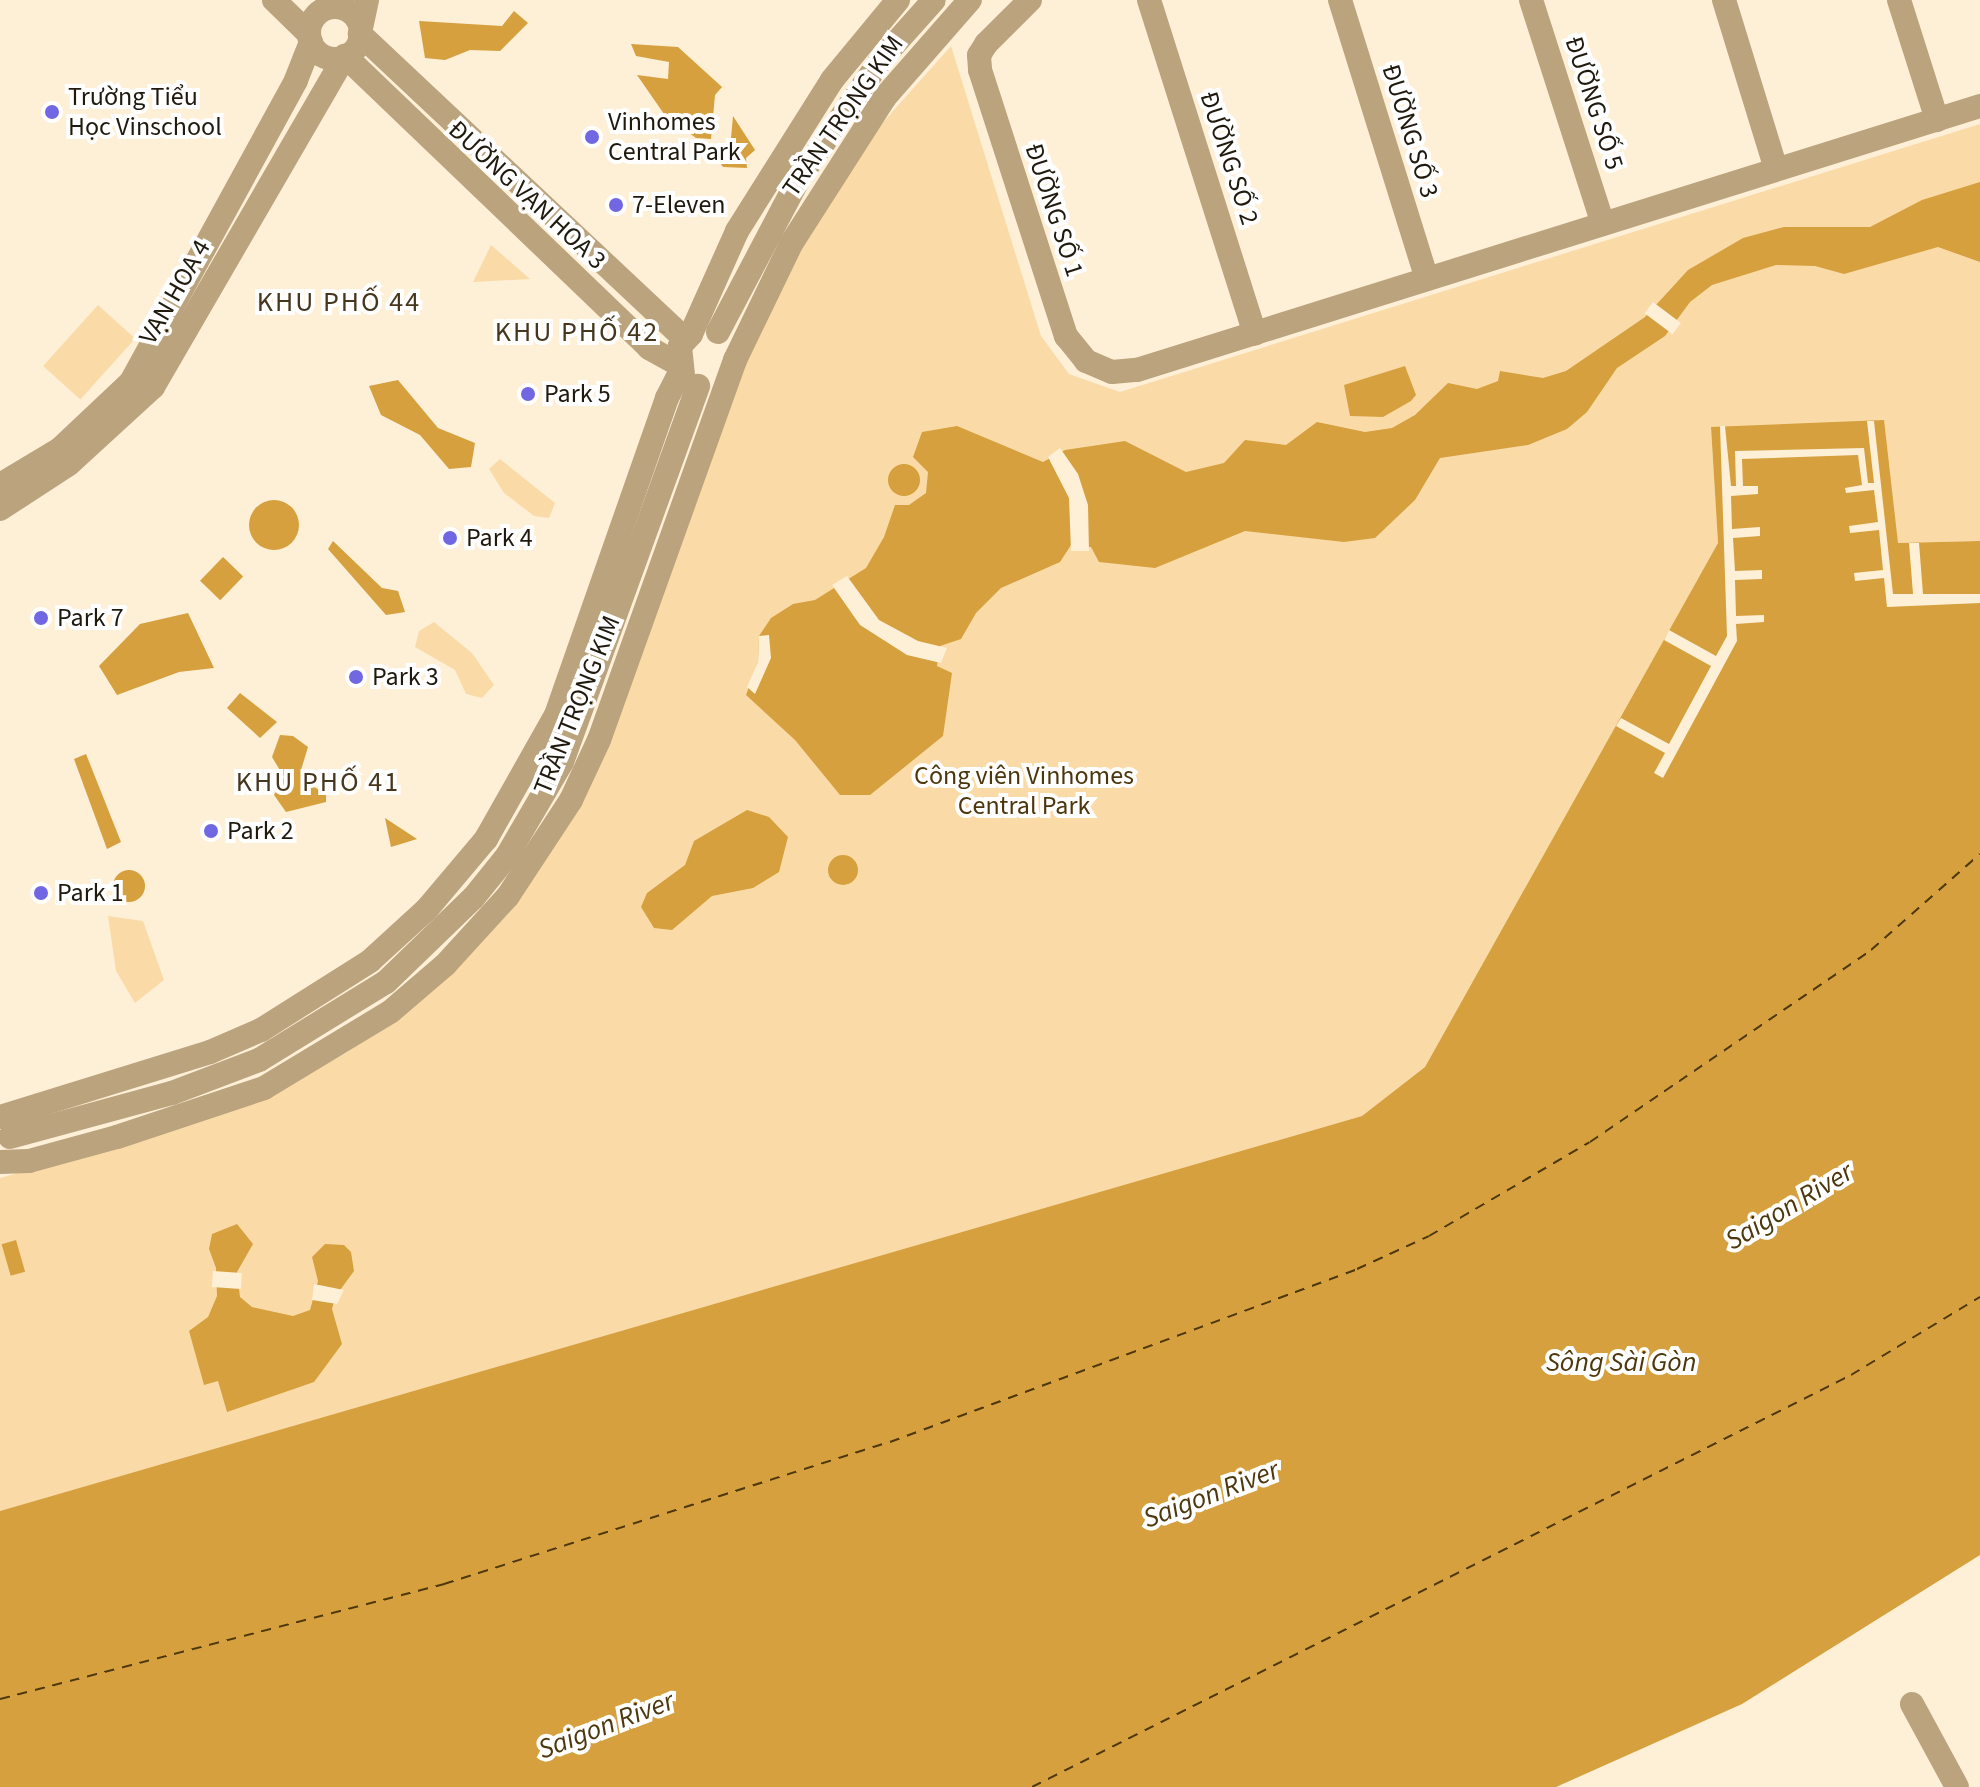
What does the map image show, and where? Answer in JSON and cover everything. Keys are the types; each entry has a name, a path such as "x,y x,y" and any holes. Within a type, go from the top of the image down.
{"street":[{"path":"274,0 329,58 345,56 360,34 367,0"},
{"name":"TRẦN TRỌNG KIM","path":"3,1126 210,1052 261,1030 370,961 427,909 486,839 551,725 686,374 688,336 716,272 770,173 832,80 898,0"},
{"name":"TRẦN TRỌNG KIM","path":"718,332 798,180 883,57 934,0"},
{"name":"TRẦN TRỌNG KIM","path":"0,1161 29,1161 103,1141 264,1088 390,1012 480,928 543,848 599,740 732,368 812,204 885,97 970,0"},
{"name":"ĐƯỜNG SỐ 1","path":"1030,0 979,55 1072,350 1098,368 1127,373 1255,334"},
{"name":"ĐƯỜNG SỐ 2","path":"1149,0 1255,334"},
{"name":"ĐƯỜNG SỐ 3","path":"1340,0 1427,279"},
{"name":"ĐƯỜNG SỐ 5","path":"1531,0 1603,224"},
{"path":"1724,0 1776,169"},
{"path":"1899,0 1937,120"},
{"path":"310,38 312,19 321,3 349,11 360,34"},
{"name":"ĐƯỜNG VẠN HOA 3","path":"360,34 688,336"},
{"name":"VẠN HOA 4","path":"0,485 60,449 131,382 296,80 310,38"},
{"name":"VẠN HOA 4","path":"0,509 69,464 153,387 345,56"},
{"name":"ĐƯỜNG VẠN HOA 3","path":"345,56 649,348 686,374"},
{"path":"1255,334 1980,106"},
{"path":"686,374 715,386 732,368 731,343 718,332 688,336"},
{"path":"0,1161 10,1150 3,1126"},
{"path":"1912,1704 1957,1787"}],"green space":[{"name":"Công viên Vinhomes Central Park","path":"951,46 1041,336 1069,374 1120,392 1980,124 1980,541 1898,543 1711,427 1718,543 1425,1067 1362,1116 0,1511 0,1178 196,1123 249,1104 346,1053 386,1026 566,826 769,305 861,147"},
{"path":"491,245 530,279 473,282"},
{"path":"98,305 135,338 80,399 43,366"},
{"path":"500,459 555,503 549,518 534,516 504,493 489,469"},
{"path":"434,622 472,653 494,685 482,698 466,694 455,670 415,647 419,631"},
{"path":"108,916 143,921 164,980 135,1003 116,971"}],"water":[{"path":"514,11 528,23 500,51 470,50 445,60 425,58 419,21 502,26"},
{"path":"631,44 678,47 722,87 715,95 711,139 696,138 664,114 637,75 668,79 669,62 636,56"},
{"path":"733,116 755,150 746,158 747,168 723,167 716,157 723,147 730,149"},
{"path":"1980,182 1980,262 1938,247 1844,274 1815,266 1776,265 1712,285 1690,302 1665,336 1617,368 1587,412 1567,429 1528,445 1440,458 1415,500 1375,538 1344,542 1245,531 1155,568 1099,562 1091,547 1071,545 1060,562 1001,588 976,613 961,639 940,646 937,666 952,673 943,736 870,795 840,795 795,740 746,695 758,662 759,636 771,618 793,604 815,600 866,568 884,537 895,505 909,505 926,493 928,472 913,457 922,432 957,426 1043,462 1065,450 1125,441 1186,472 1224,463 1245,440 1286,445 1317,422 1365,432 1392,428 1415,415 1448,383 1477,389 1498,381 1500,371 1543,378 1566,371 1645,317 1688,270 1743,238 1784,227 1870,227 1922,200"},
{"path":"1405,366 1416,395 1411,401 1383,417 1350,416 1344,385"},
{"path":"398,380 438,428 475,443 471,467 449,469 420,435 381,415 369,386"},
{"name":"Sông Sài Gòn","path":"1884,420 1898,543 1980,541 1980,1555 1742,1704 1556,1787 0,1787 0,1511 1362,1116 1425,1067 1718,543 1711,427"},
{"path":"904,464 915,469 920,480 915,491 904,496 893,491 888,480 893,469"},
{"path":"274,500 291,508 299,525 291,542 274,550 257,542 249,525 257,508"},
{"path":"333,541 382,588 398,591 405,612 386,615 328,549"},
{"path":"223,557 243,576 220,600 200,581"},
{"path":"188,613 214,668 179,672 117,695 99,666 140,624"},
{"path":"240,693 277,722 260,738 227,708"},
{"path":"280,735 293,736 308,747 301,770 306,782 326,794 326,802 286,812 274,795 284,777 272,757"},
{"path":"86,754 121,842 107,849 74,759"},
{"path":"747,810 769,817 788,837 779,872 753,888 712,896 672,930 654,928 641,907 647,893 685,865 694,841"},
{"path":"385,818 417,839 391,847"},
{"path":"843,855 854,859 858,870 854,881 843,885 832,881 828,870 832,859"},
{"path":"129,870 141,874 145,886 141,898 129,902 117,898 113,886 117,874"},
{"path":"237,1224 253,1244 237,1272 240,1297 252,1307 293,1316 310,1310 318,1281 312,1257 325,1244 344,1245 351,1252 354,1271 335,1297 332,1309 342,1344 314,1382 227,1412 218,1381 204,1385 189,1331 208,1317 217,1296 216,1268 209,1249 212,1234"},
{"path":"16,1240 25,1272 11,1276 2,1244"}],"pier":[{"path":"1653,302 1681,323 1673,334 1645,313"},
{"path":"1867,421 1874,421 1893,594 1913,594 1909,543 1919,543 1923,594 1980,594 1980,603 1887,607 1884,578 1855,581 1854,573 1883,570 1879,530 1850,533 1849,526 1878,522 1874,490 1846,493 1845,488 1862,485 1858,455 1742,459 1743,486 1758,486 1758,494 1731,496 1732,529 1760,527 1760,536 1733,538 1735,571 1762,570 1762,579 1735,580 1736,616 1764,615 1764,622 1736,624 1737,641 1663,778 1654,773 1665,753 1616,726 1621,718 1669,744 1711,666 1664,640 1669,630 1716,656 1727,636 1720,426 1725,426 1731,486 1736,486 1735,451 1864,448 1868,483 1874,483"},
{"path":"1060,448 1078,474 1088,505 1089,551 1071,551 1069,498 1048,457"},
{"path":"847,576 879,620 918,641 947,648 941,663 907,655 860,625 832,585"},
{"path":"769,635 771,658 755,694 747,687 758,662 759,636"},
{"path":"213,1271 242,1273 241,1289 212,1287"},
{"path":"314,1284 344,1290 337,1304 312,1300"}],"ferry route":[{"path":"0,1699 444,1584 890,1442 1357,1269 1429,1236 1590,1142 1871,950 1980,854"},
{"path":"1032,1787 1851,1375 1980,1297"}],"place":[{"name":"Trường Tiểu Học Vinschool","path":"52,112"},
{"name":"Vinhomes Central Park","path":"592,137"},
{"name":"7-Eleven","path":"616,205"},
{"name":"Park 5","path":"528,394"},
{"name":"Park 4","path":"450,538"},
{"name":"Park 7","path":"41,618"},
{"name":"Park 3","path":"356,677"},
{"name":"Park 2","path":"211,831"},
{"name":"Park 1","path":"41,893"}],"district":[{"name":"KHU PHỐ 44","path":"339,302"},
{"name":"KHU PHỐ 42","path":"577,332"},
{"name":"KHU PHỐ 41","path":"318,782"}],"water label":[{"name":"Saigon River","path":"1789,1206"},
{"name":"Saigon River","path":"1211,1494"},
{"name":"Saigon River","path":"606,1725"}]}
